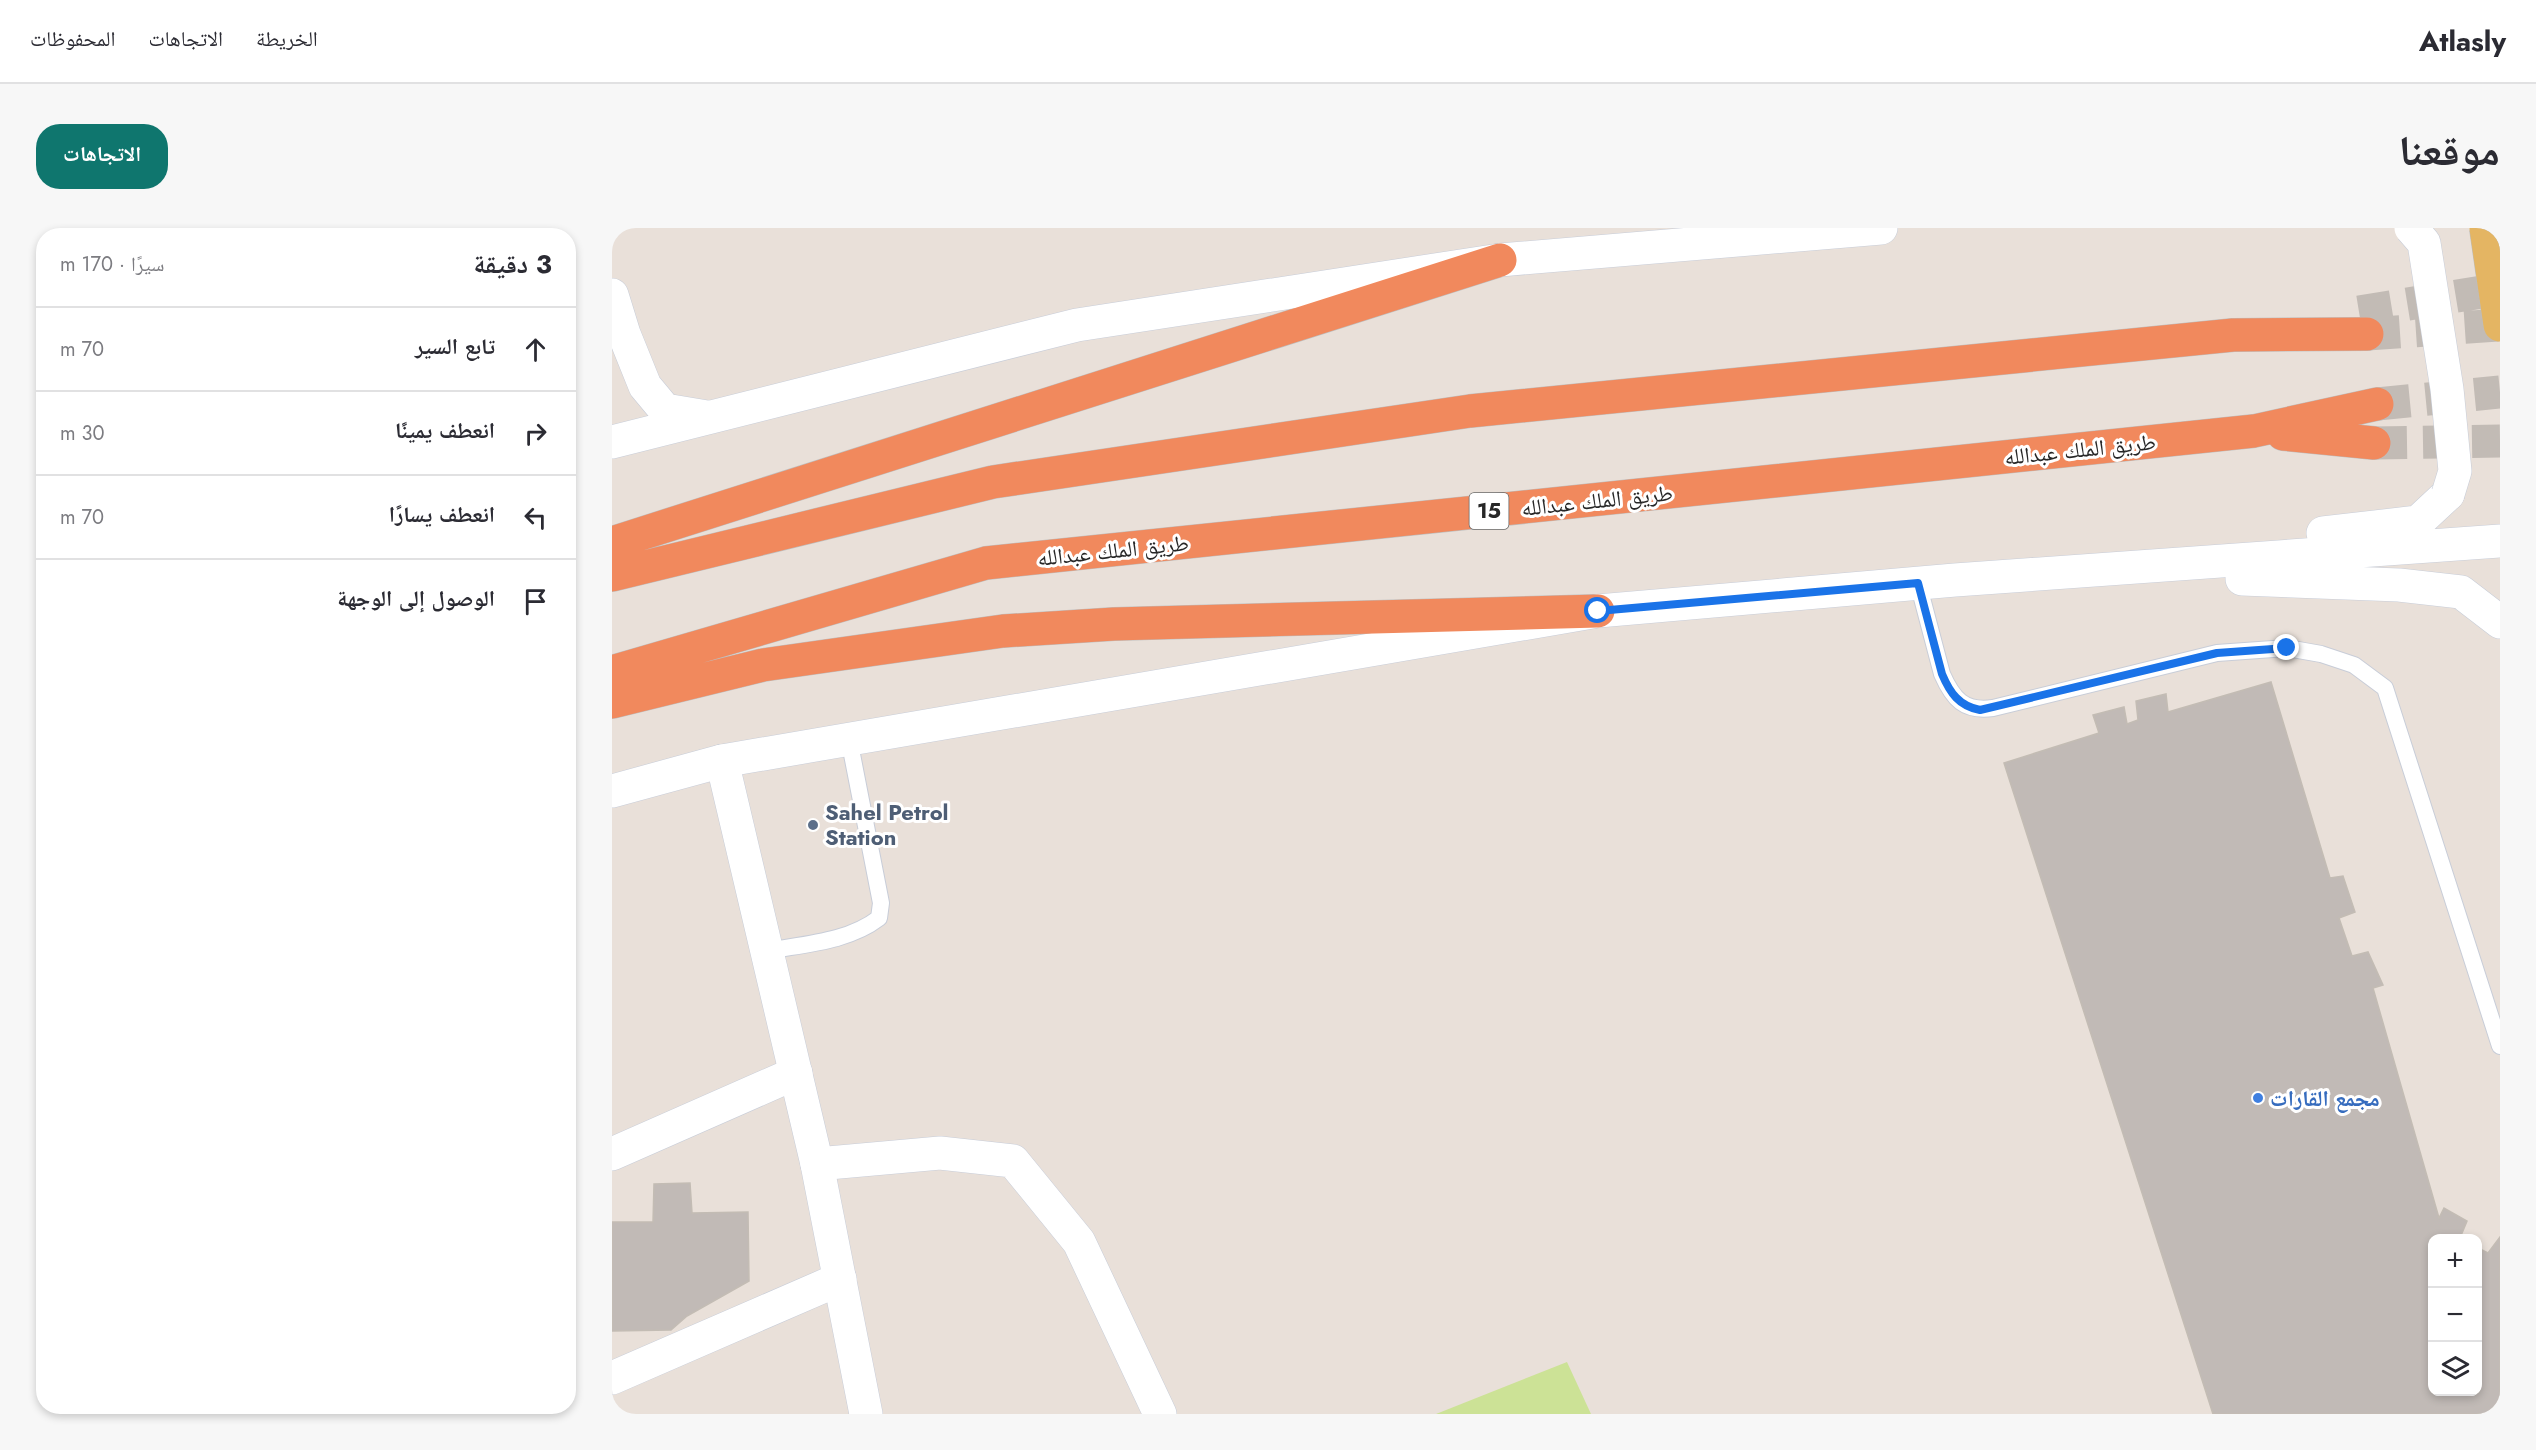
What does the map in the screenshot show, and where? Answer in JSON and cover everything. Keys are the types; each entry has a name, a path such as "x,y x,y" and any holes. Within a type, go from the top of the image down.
{"highway":[{"path":"612,543 1500,260"},
{"path":"612,575 993,482 1447,414 2363,323"},
{"name":"طريق الملك عبدالله","path":"612,672 986,563 2254,431 2378,404"},
{"path":"2254,431 2374,443"},
{"path":"612,702 763,665 1003,631 1114,624 1598,611"}],"main road":[{"path":"612,442 1077,325 1500,260 1881,228"},
{"path":"1955,580 2418,522 2448,494 2455,471 2447,388 2424,243 2411,228"},
{"path":"2486,228 2500,325"},
{"path":"612,295 624,334 645,386 665,410 707,417"},
{"path":"612,791 722,760 1598,611 1955,580 2500,541"},
{"path":"1955,580 2269,579 2399,585 2461,592 2500,622"},
{"path":"722,760 817,1164 866,1414"},
{"path":"612,1154 796,1074"},
{"path":"817,1164 940,1153 1013,1161 1079,1242 1160,1414"},
{"path":"612,1378 840,1279"}],"lane":[{"path":"1918,583 1942,674 1948,687 1967,707 1980,710 2217,653 2287,648 2321,654 2354,665 2385,688 2500,1047"},
{"path":"767,951 838,938 867,927 879,918 881,903 849,739"}],"green space":[{"path":"1567,1362 1591,1414 1436,1414"}],"building":[{"name":"مجمع القارات","path":"2271,682 2330,878 2343,876 2355,912 2339,918 2352,956 2368,952 2383,985 2373,988 2439,1218 2444,1208 2467,1221 2462,1234 2428,1234 2428,1396 2482,1396 2482,1250 2488,1253 2500,1237 2500,1414 2213,1414 2004,763 2099,733 2093,715 2124,707 2127,724 2138,720 2136,701 2166,694 2168,712"},
{"path":"690,1183 692,1213 748,1212 749,1281 687,1316 671,1330 612,1331 612,1222 653,1222 654,1184"}],"tunnel":[{"path":"2359,312 2500,289"},
{"path":"2367,334 2500,325"},
{"path":"2377,404 2500,392"},
{"path":"2374,443 2500,441"}],"place":[{"name":"Sahel Petrol Station","path":"813,825"},
{"name":"مجمع القارات","path":"2258,1098"}],"route":[{"path":"1598,611 1918,583 1942,674 1948,687 1967,707 1980,710 2034,699 2217,653 2287,648"}]}
